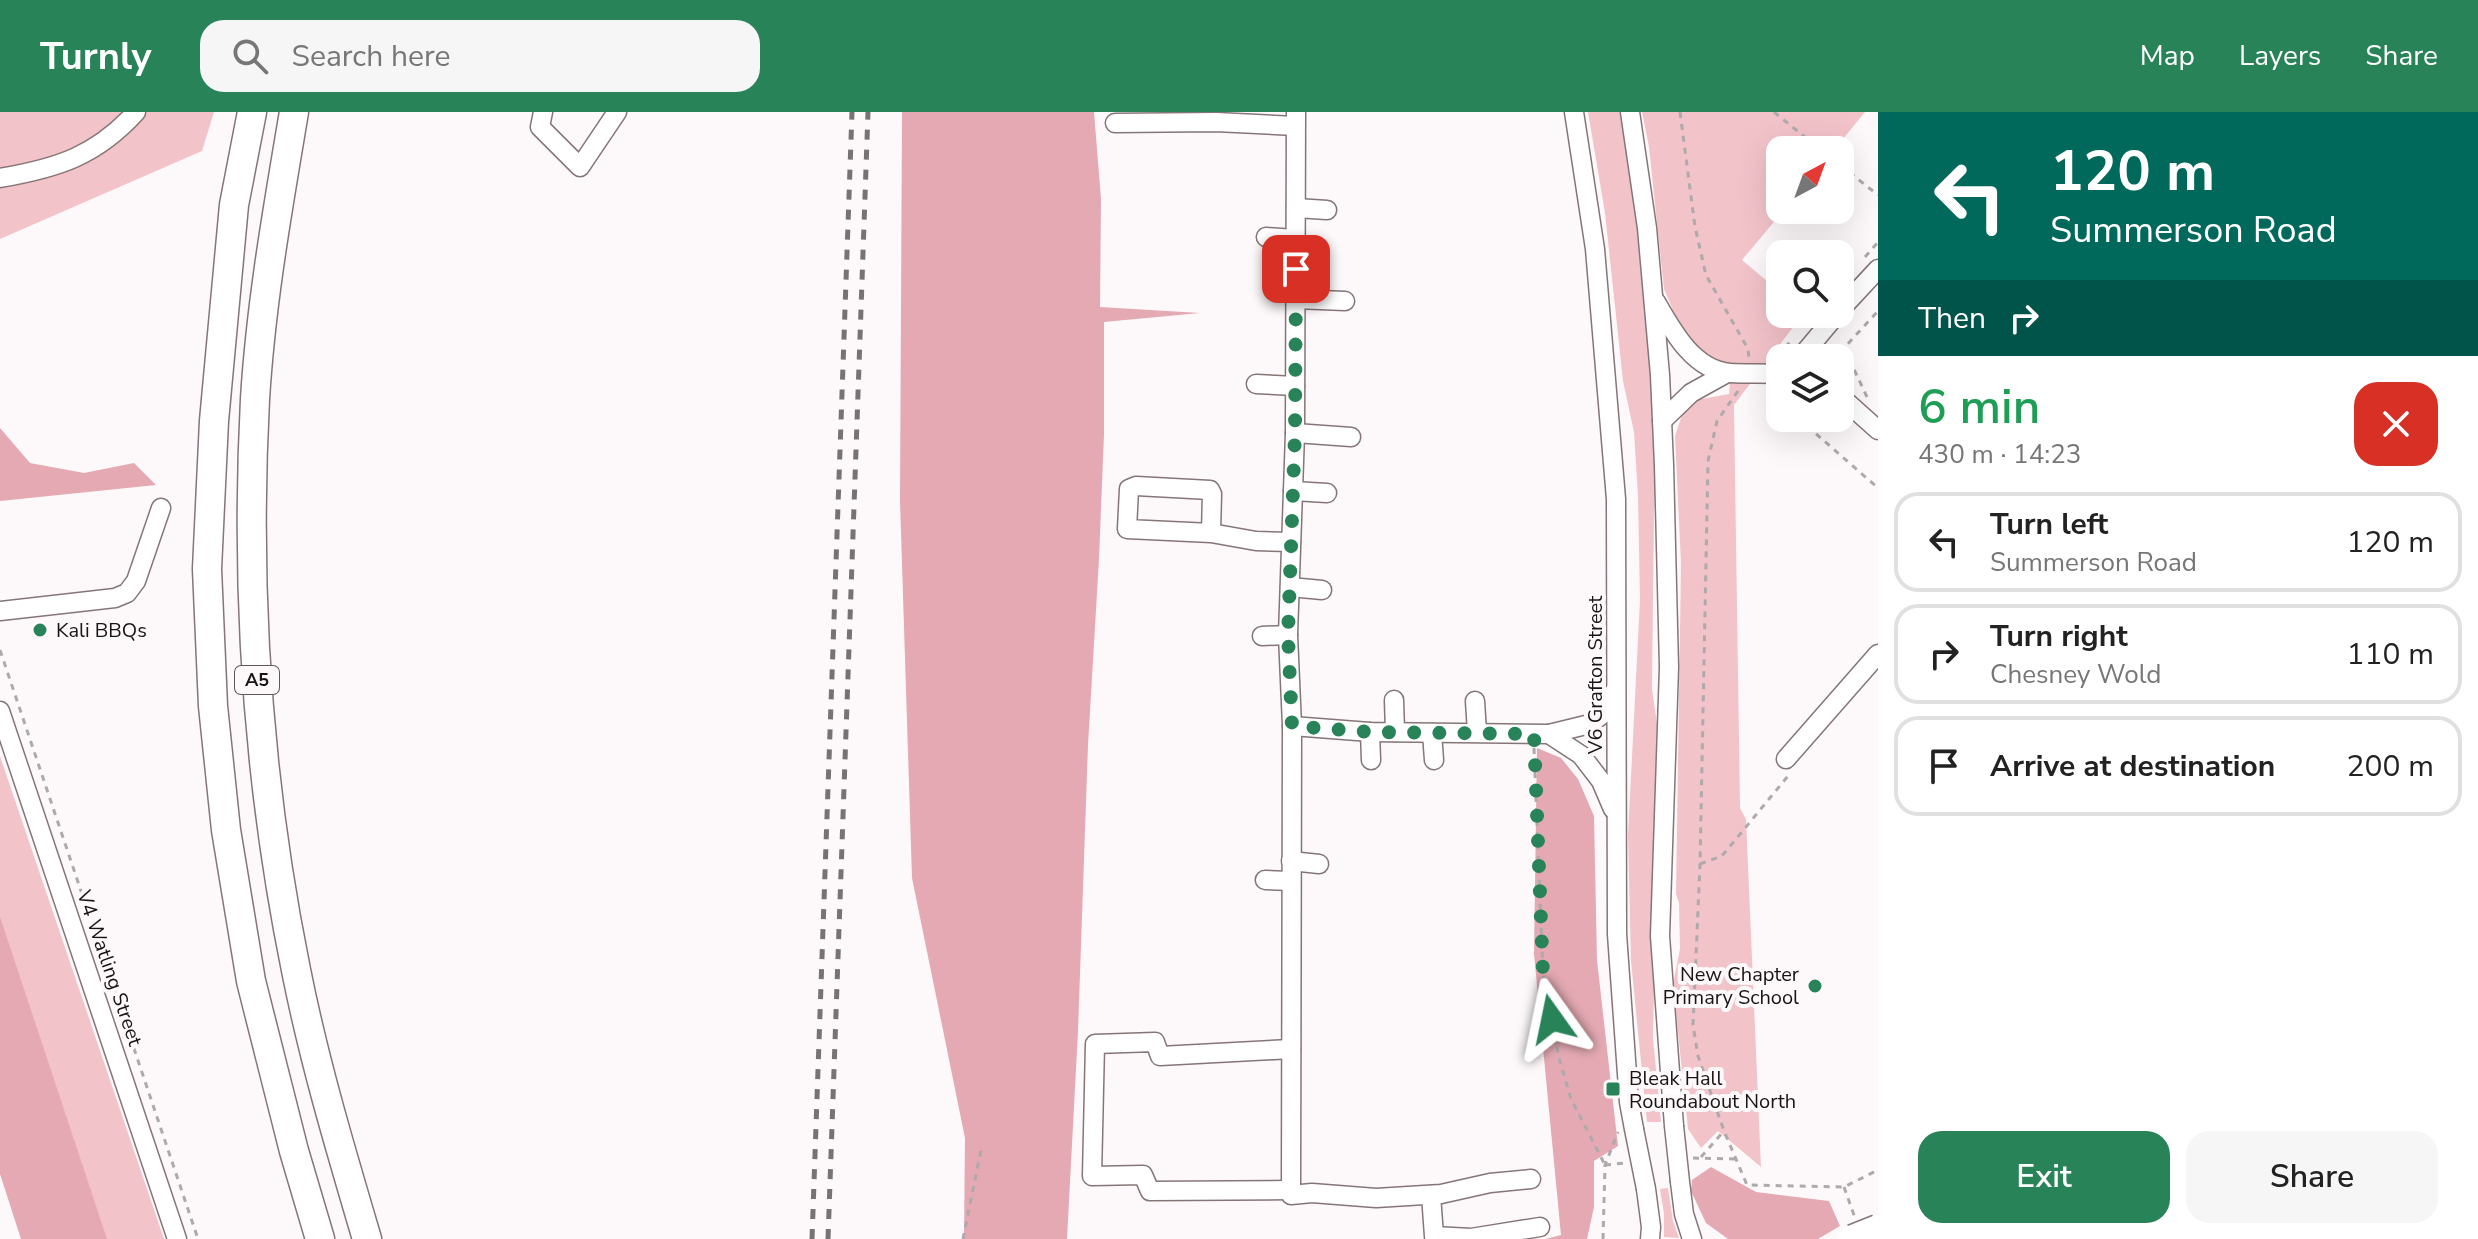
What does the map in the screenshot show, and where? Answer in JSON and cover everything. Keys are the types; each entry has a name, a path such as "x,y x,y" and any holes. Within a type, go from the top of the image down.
{"highway":[{"name":"A5","path":"252,112 234,205 214,421 207,569 213,706 226,830 251,981 320,1239"},
{"name":"A5","path":"294,112 267,274 255,399 252,550 259,706 274,844 296,972 338,1142 367,1239"}],"street":[{"path":"0,178 71,161 97,148 117,133 136,112"},
{"path":"543,112 540,127 580,167 617,112"},
{"name":"V6 Grafton Street","path":"1574,112 1595,249 1616,499 1617,934 1629,1102 1646,1189 1650,1239"},
{"path":"1630,112 1647,228 1662,421 1669,667 1660,936 1674,1126 1684,1214 1692,1239"},
{"path":"1115,123 1296,119 1295,433 1288,635 1292,726 1291,1195 1312,1193 1376,1198 1431,1195 1490,1183 1531,1179"},
{"path":"1296,208 1327,210"},
{"path":"1266,237 1296,239"},
{"path":"1854,295 1878,269"},
{"path":"1653,296 1687,349 1704,363 1727,373 1764,373"},
{"path":"1296,299 1345,301"},
{"path":"1812,344 1825,328"},
{"path":"1662,421 1691,393 1727,373"},
{"path":"1256,384 1295,386"},
{"path":"1854,409 1878,430"},
{"path":"1295,433 1351,437"},
{"path":"1211,533 1210,490 1136,486 1129,489 1127,529 1211,533 1256,541 1291,542"},
{"path":"1293,491 1327,493"},
{"path":"0,611 115,598 127,593 136,581 161,508"},
{"path":"1290,587 1322,590"},
{"path":"1262,636 1288,635"},
{"path":"1786,759 1878,654"},
{"path":"1292,726 1370,732 1542,734 1590,724 1604,713 1617,685"},
{"path":"1394,700 1395,732"},
{"path":"1475,701 1477,732"},
{"name":"V4 Watling Street","path":"0,711 177,1239"},
{"path":"1370,732 1371,760"},
{"path":"1432,733 1434,760"},
{"path":"1542,734 1581,755 1601,781 1616,815"},
{"path":"1291,861 1319,864"},
{"path":"1265,880 1290,881"},
{"path":"1291,1049 1160,1056 1155,1042 1095,1044 1092,1176 1143,1175 1150,1191 1291,1190"},
{"path":"1431,1195 1434,1236 1471,1238 1540,1227"}],"path":[{"path":"1680,112 1695,227 1706,275 1764,373"},
{"path":"1774,112 1804,136"},
{"path":"1854,176 1878,195"},
{"path":"1870,404 1844,348 1878,311"},
{"path":"1791,340 1717,421 1708,461 1700,864 1693,1025 1698,1056 1747,1185 1844,1187 1878,1170"},
{"path":"1814,432 1878,488"},
{"path":"0,650 198,1239"},
{"path":"1542,734 1543,974 1559,1058 1571,1099 1605,1165 1603,1239"},
{"path":"1724,1131 1701,1157 1736,1159"},
{"path":"963,1239 982,1145"},
{"path":"1844,1187 1863,1231"}],"shaded area":[{"path":"0,112 214,112 202,151 0,239"},
{"path":"902,112 1094,112 1101,199 1100,307 1200,313 1104,322 1099,559 1067,1239 964,1239 965,1138 912,878 900,501"},
{"path":"1588,112 1622,112 1636,201 1657,456 1652,689 1659,738 1653,1038 1661,1122 1647,1122 1631,961 1628,835 1640,600 1634,432 1623,381 1605,213"},
{"path":"1642,112 1865,112 1845,136 1766,136 1766,224 1772,224 1742,260 1766,280 1766,328 1792,328 1780,344 1766,344 1766,363 1734,405 1740,808 1746,819 1761,1167 1718,1131 1701,1148 1688,1129 1673,984 1680,949 1676,894 1681,564 1675,436 1682,415 1696,400 1729,394 1731,369 1717,364 1684,336 1664,289 1649,147"},
{"path":"0,428 30,463 84,473 134,463 156,485 0,501"},
{"path":"1537,748 1561,758 1578,779 1594,816 1597,960 1618,1146 1594,1161 1594,1207 1587,1239 1546,1239 1561,1235 1534,954"},
{"path":"0,756 164,1239 23,1239 0,1171"},
{"path":"0,917 107,1239 21,1239 0,1174"},
{"path":"1711,1167 1756,1192 1829,1201 1840,1226 1818,1239 1728,1239 1706,1223 1691,1191 1692,1180"},
{"path":"1668,1188 1679,1238 1664,1237 1660,1189"}],"railway":[{"path":"812,1239 852,112"},
{"path":"828,1239 868,112"}],"place":[{"name":"Kali BBQs","path":"40,630"},
{"name":"New Chapter Primary School","path":"1815,986"},
{"name":"Bleak Hall Roundabout North","path":"1613,1089"}],"route":[{"path":"1296,269 1295,433 1288,635 1292,726 1370,732 1534,734 1543,974 1552,1019"}]}
